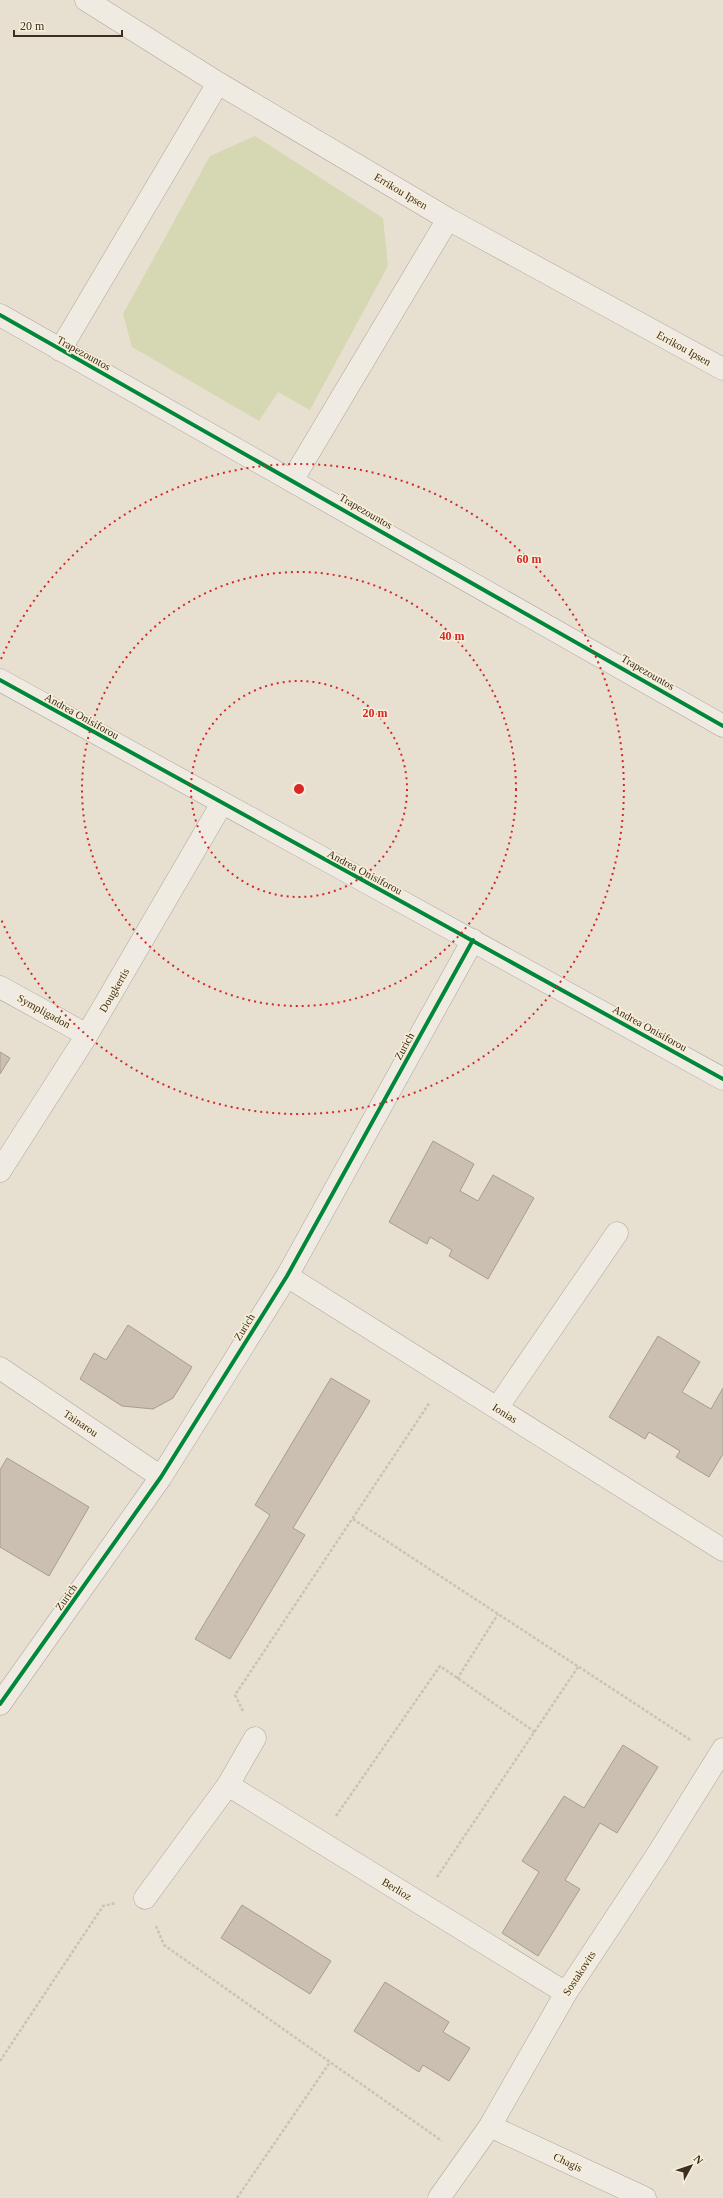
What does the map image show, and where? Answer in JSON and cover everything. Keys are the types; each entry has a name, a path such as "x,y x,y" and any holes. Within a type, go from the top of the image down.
{"street":[{"name":"Errikou Ipsen","path":"86,0 218,83 448,219 723,369"},
{"path":"60,350 218,83"},
{"path":"293,480 448,219"},
{"name":"Trapezountos","path":"0,314 60,350 293,480 723,726"},
{"name":"Andrea Onisiforou","path":"0,680 222,805 720,1072"},
{"name":"Dougkertis","path":"0,1171 87,1035 222,805"},
{"name":"Zurich","path":"0,1704 161,1478 287,1276 473,940"},
{"name":"Sympligadon","path":"0,986 87,1035"},
{"path":"497,1408 617,1233"},
{"name":"Ionias","path":"287,1276 723,1550"},
{"name":"Tainarou","path":"0,1368 161,1478"},
{"path":"145,1898 228,1785 255,1738"},
{"name":"Sostakovits","path":"439,2198 490,2126 566,1993 657,1855 720,1754"},
{"name":"Berlioz","path":"228,1785 566,1993"},
{"name":"Chagis","path":"490,2126 645,2198"}],"path":[{"path":"255,1738 236,1695 447,1377"},
{"path":"353,1519 578,1667 720,1754"},
{"path":"457,1679 498,1614"},
{"path":"318,1841 440,1666 535,1732"},
{"path":"420,1903 578,1667"},
{"path":"0,2061 103,1906 145,1898 164,1945 467,2159"},
{"path":"237,2198 330,2062"}],"green space":[{"path":"255,136 383,218 388,266 310,410 278,392 259,421 132,347 123,314 210,156"}],"building":[{"path":"0,1052 10,1058 0,1074"},
{"path":"433,1141 474,1164 460,1191 478,1201 493,1175 534,1198 488,1279 449,1256 452,1250 430,1237 427,1244 389,1222"},
{"path":"128,1325 192,1367 173,1398 153,1409 122,1406 80,1379 94,1353 106,1360"},
{"path":"658,1336 700,1362 682,1392 711,1409 723,1388 723,1454 709,1477 676,1457 680,1451 649,1432 645,1439 609,1417"},
{"path":"331,1378 370,1401 293,1528 305,1535 230,1659 195,1639 270,1515 255,1505"},
{"path":"7,1458 89,1507 49,1576 0,1547 0,1470"},
{"path":"623,1745 658,1767 617,1833 600,1823 565,1880 580,1889 538,1956 502,1933 539,1872 522,1861 564,1796 584,1808"},
{"path":"242,1905 331,1961 310,1994 221,1938"},
{"path":"385,1982 449,2022 443,2032 470,2048 449,2081 423,2065 419,2072 354,2031"}],"cycle path":[{"path":"0,315 723,726"},
{"path":"0,680 723,1079"},
{"path":"0,1704 161,1477 287,1276 473,940"}]}
